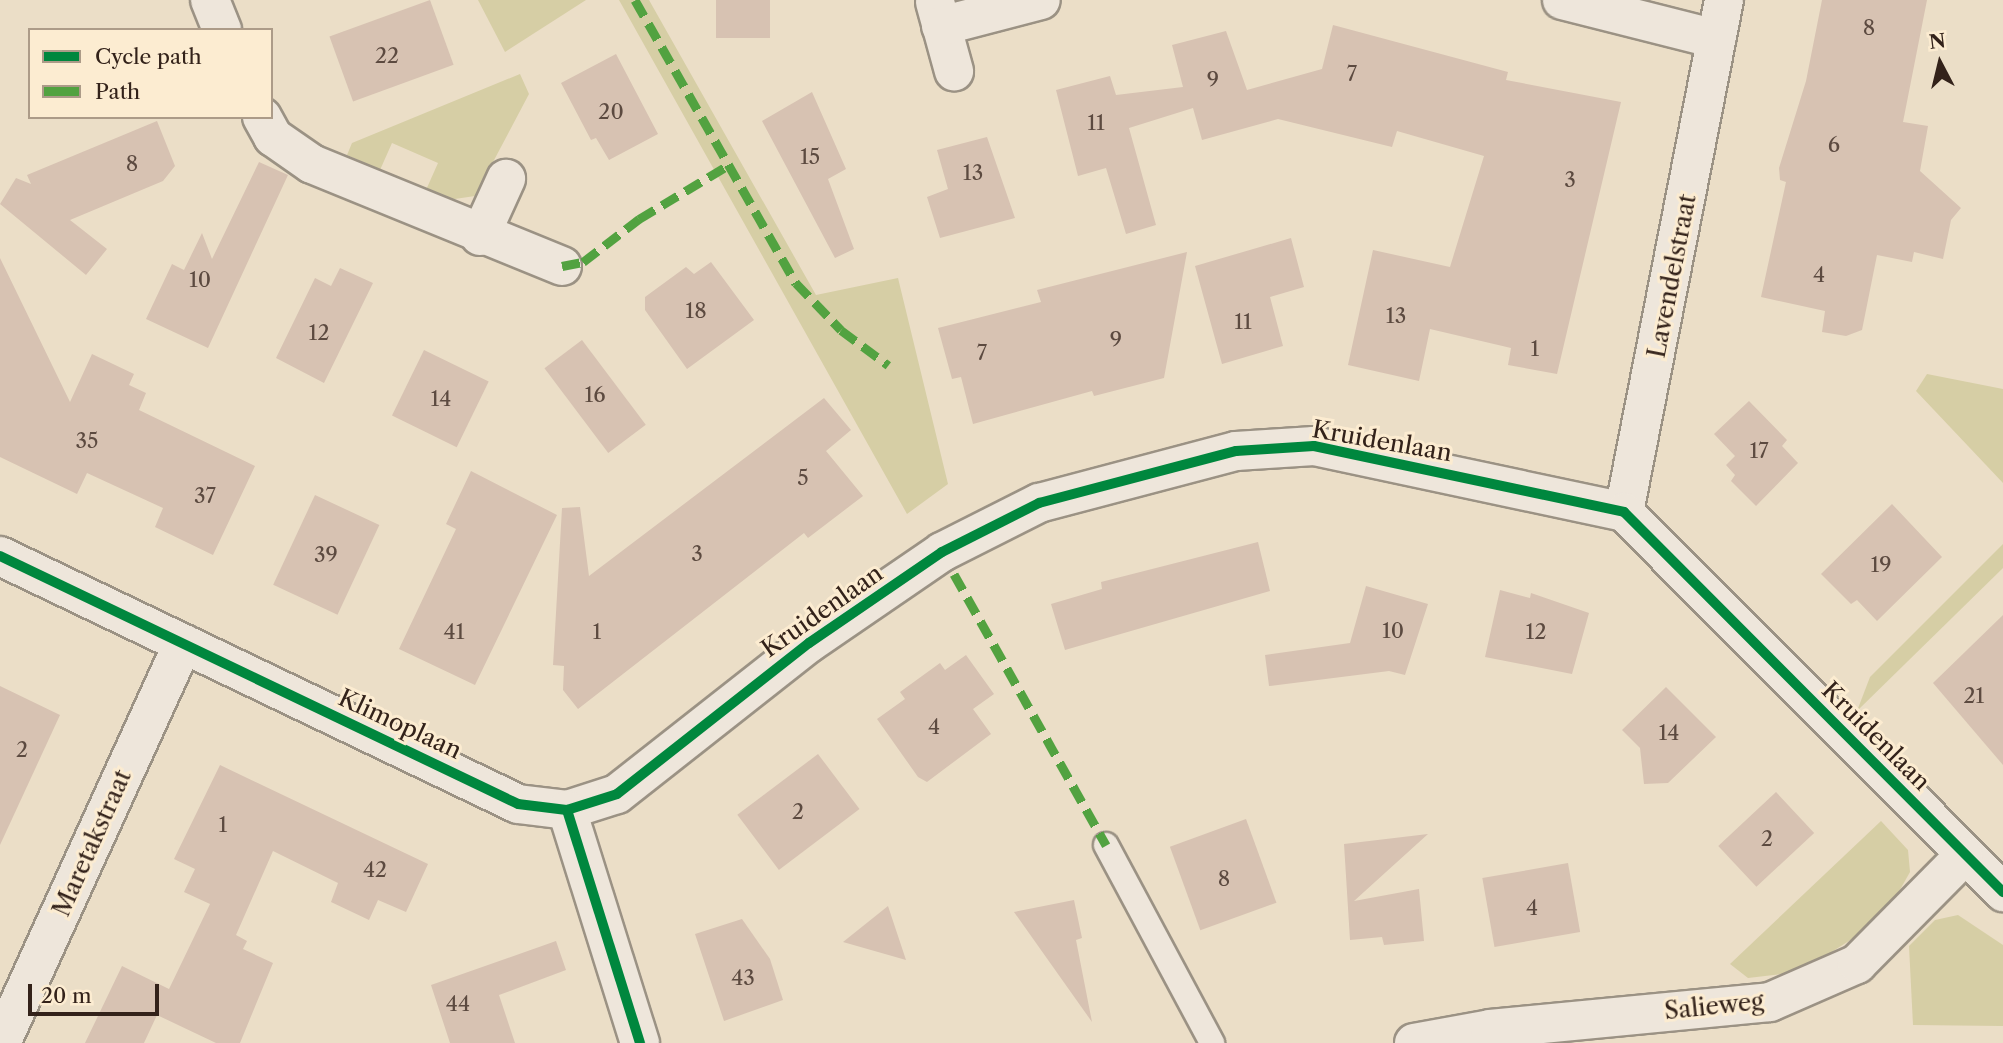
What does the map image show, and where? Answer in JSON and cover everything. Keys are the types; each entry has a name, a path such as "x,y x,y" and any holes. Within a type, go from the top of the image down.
{"street":[{"path":"210,0 221,28"},
{"path":"954,71 938,13 1041,0"},
{"path":"1562,0 1716,39"},
{"name":"Lavendelstraat","path":"1624,512 1724,0"},
{"path":"263,119 273,137 312,164 480,236 562,266"},
{"path":"480,236 506,179"},
{"name":"Kruidenlaan","path":"567,810 617,794 808,643 943,552 1039,503 1236,451 1314,446 1624,512 1963,857 2003,892"},
{"name":"Klimoplaan","path":"0,555 518,804 567,810"},
{"name":"Maretakstraat","path":"1,1043 183,644"},
{"path":"567,810 640,1043"},
{"name":"Salieweg","path":"1414,1043 1490,1029 1770,1002 1857,964 1963,857"}],"lane":[{"path":"1106,845 1212,1043"}],"shaded area":[{"path":"478,0 586,0 505,52"},
{"path":"619,0 649,0 816,295 898,278 948,484 907,514"},
{"path":"520,74 529,94 475,196 448,200 426,190 438,163 392,143 380,170 347,155 352,143"},
{"path":"1927,374 2003,389 2003,483 1916,391"},
{"path":"2003,544 2003,568 1857,711 1870,677"},
{"path":"1881,821 1908,850 1910,872 1897,895 1852,939 1800,972 1748,978 1730,964"},
{"path":"1958,915 2003,945 2003,1026 1913,1025 1909,946 1935,920"}],"building":[{"path":"430,0 454,65 353,101 329,37"},
{"path":"716,0 770,0 770,38 716,38"},
{"path":"1822,0 1927,0 1903,122 1928,126 1920,171 1961,208 1951,220 1943,259 1914,252 1912,262 1877,255 1862,330 1846,336 1822,332 1825,311 1761,297 1786,182 1780,180 1779,168 1806,81"},
{"path":"1333,25 1508,72 1506,80 1621,102 1557,374 1508,365 1511,348 1430,329 1419,381 1348,365 1373,250 1450,267 1484,156 1397,131 1392,147 1278,119 1202,140 1193,108 1129,128 1156,225 1126,234 1106,168 1078,176 1056,90 1110,76 1116,95 1183,87 1172,45 1226,31 1247,90 1322,69"},
{"path":"616,54 658,134 609,160 596,138 591,140 561,83"},
{"path":"812,92 846,169 828,179 854,249 835,258 762,121"},
{"path":"157,121 175,166 163,181 70,220 107,249 86,275 0,204 16,178 31,184 27,175"},
{"path":"987,137 1015,218 940,238 927,197 948,189 937,150"},
{"path":"259,162 288,175 208,348 146,319 172,264 184,270 202,233 212,259"},
{"path":"1291,238 1304,287 1270,297 1283,346 1222,364 1195,266"},
{"path":"1187,252 1164,378 1094,396 1092,391 973,424 961,377 952,379 938,328 1041,302 1037,290"},
{"path":"0,258 70,402 92,354 134,374 129,385 146,393 139,410 255,466 213,555 155,527 163,508 87,473 77,494 0,457"},
{"path":"711,262 754,320 687,369 645,310 645,297 686,267 694,274"},
{"path":"340,268 373,283 324,383 276,358 315,278 331,286"},
{"path":"582,340 646,425 608,453 544,368"},
{"path":"424,350 489,382 457,447 392,416"},
{"path":"824,398 851,430 826,451 863,496 808,538 804,533 578,709 563,690 564,666 553,665 562,508 580,507 589,576"},
{"path":"1749,401 1787,440 1782,446 1798,463 1756,506 1731,481 1735,475 1726,465 1735,456 1714,434"},
{"path":"471,471 557,515 475,685 399,649 456,529 446,524"},
{"path":"315,495 379,525 338,615 273,585"},
{"path":"1892,504 1942,557 1877,621 1857,600 1851,604 1821,574"},
{"path":"1258,542 1270,591 1065,650 1051,604 1102,589 1101,582"},
{"path":"1366,586 1428,604 1405,675 1389,671 1269,686 1265,655 1350,643"},
{"path":"1500,590 1530,598 1531,593 1589,613 1572,674 1485,657"},
{"path":"2003,615 2003,765 1933,683"},
{"path":"966,655 994,694 973,709 991,734 927,782 918,777 877,719 905,699 900,692 940,663 945,670"},
{"path":"0,686 60,715 0,845"},
{"path":"1666,687 1716,737 1668,783 1644,784 1640,748 1622,730"},
{"path":"818,754 860,809 779,870 737,815"},
{"path":"220,765 428,864 406,912 378,900 369,920 331,902 338,883 273,851 236,935 247,941 243,949 273,963 240,1043 216,1043 157,1015 144,1043 85,1043 122,966 169,989 210,904 184,892 195,869 174,859"},
{"path":"1776,792 1814,833 1756,887 1718,846"},
{"path":"1246,819 1276,903 1200,930 1170,847"},
{"path":"1428,834 1354,901 1419,889 1424,941 1384,945 1382,937 1350,940 1344,844"},
{"path":"1568,863 1580,932 1494,947 1482,878"},
{"path":"1074,900 1082,938 1076,940 1092,1022 1014,912"},
{"path":"888,906 906,960 843,942"},
{"path":"742,919 770,959 783,1000 724,1021 695,934"},
{"path":"556,941 566,970 499,995 515,1043 450,1043 431,985"}],"marked path":[{"path":"635,0 796,283 841,330 888,365"},
{"path":"562,266 583,262 639,219 727,166"},
{"path":"954,574 1106,845"}],"cycle path":[{"path":"0,556 518,804 567,810 617,794 809,643 942,552 1039,503 1236,451 1314,446 1624,512 2003,892"},
{"path":"567,810 640,1043"}]}
